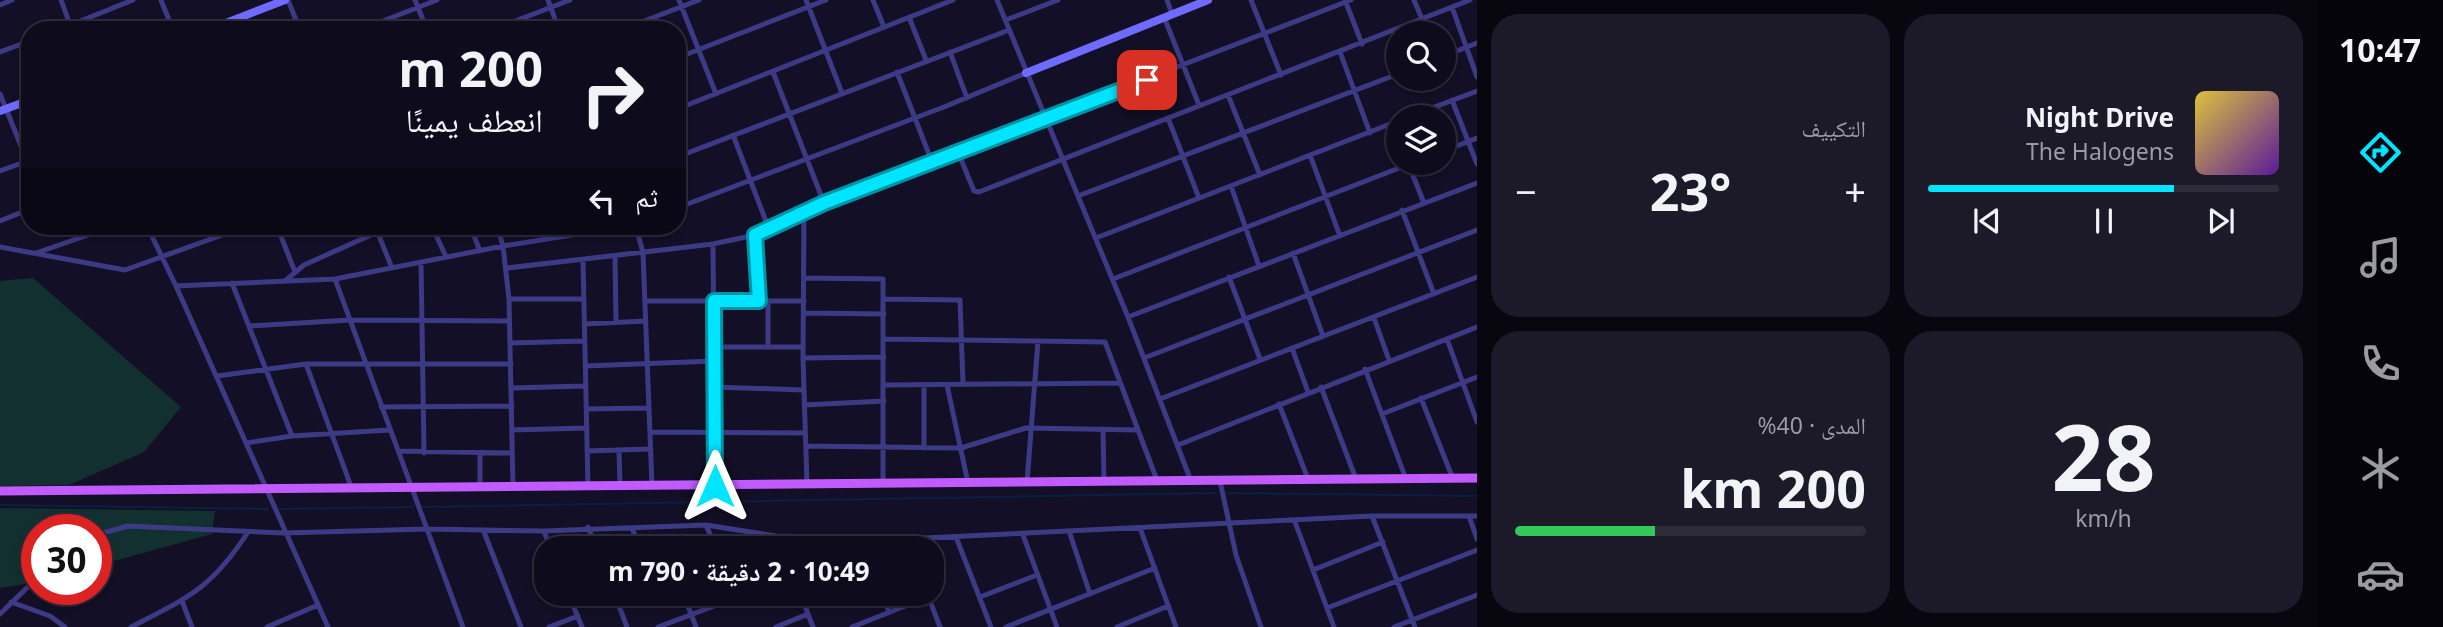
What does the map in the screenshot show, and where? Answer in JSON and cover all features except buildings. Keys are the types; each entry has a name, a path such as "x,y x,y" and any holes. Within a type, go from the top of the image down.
{"main road":[{"path":"0,491 1104,481 1158,483 1477,478"}],"street":[{"path":"0,5 12,0"},
{"path":"61,0 70,21"},
{"path":"84,21 121,2 133,0"},
{"path":"161,0 169,21"},
{"path":"227,21 262,4 286,0 296,21"},
{"path":"415,0 423,21"},
{"path":"383,21 437,0"},
{"path":"548,0 556,21"},
{"path":"516,21 570,0"},
{"path":"641,21 680,3 699,0"},
{"path":"686,55 807,3 825,0"},
{"path":"873,0 884,27"},
{"path":"686,106 953,0"},
{"path":"997,0 1128,317 1191,481"},
{"path":"1006,20 1058,0"},
{"path":"1167,0 1168,15 1199,106"},
{"path":"686,205 967,98 1208,0"},
{"path":"1251,0 1281,75"},
{"path":"1414,0 1422,19"},
{"path":"958,152 976,192 1470,0"},
{"path":"507,268 713,244 755,235 824,203 1347,1 1362,44"},
{"path":"680,3 716,94"},
{"path":"807,3 842,93"},
{"path":"1452,8 1477,77"},
{"path":"909,17 926,60"},
{"path":"686,153 1009,30"},
{"path":"1456,51 1477,43"},
{"path":"0,52 21,44"},
{"path":"950,52 967,98"},
{"path":"1340,52 1370,133"},
{"path":"773,72 824,203"},
{"path":"897,72 932,162"},
{"path":"1078,196 1386,79"},
{"path":"1439,105 1477,91"},
{"path":"0,94 3,110 21,146"},
{"path":"1228,95 1260,175"},
{"path":"1452,100 1477,164"},
{"path":"3,110 21,103"},
{"path":"1168,118 1199,198"},
{"path":"1096,239 1386,126"},
{"path":"733,135 769,229"},
{"path":"1456,146 1477,138"},
{"path":"1310,155 1340,236"},
{"path":"0,172 21,163"},
{"path":"1112,279 1386,172"},
{"path":"1414,175 1424,202"},
{"path":"1128,317 1477,183"},
{"path":"1231,186 1259,266"},
{"path":"1402,210 1434,294"},
{"path":"0,221 21,213"},
{"path":"804,213 803,390 807,484"},
{"path":"1144,358 1477,230"},
{"path":"33,254 88,235"},
{"path":"151,235 328,627"},
{"path":"0,247 125,270 224,235"},
{"path":"281,235 295,272"},
{"path":"285,281 295,272 365,235"},
{"path":"378,235 392,268"},
{"path":"436,235 446,257"},
{"path":"474,235 480,251"},
{"path":"499,235 507,268 509,299 513,488"},
{"path":"176,286 335,279 572,235"},
{"path":"638,235 643,253 652,486"},
{"path":"755,235 759,301"},
{"path":"713,244 715,486"},
{"path":"1293,253 1322,336"},
{"path":"615,256 617,323"},
{"path":"583,260 588,487"},
{"path":"421,262 424,453"},
{"path":"805,278 881,277 884,299 883,483"},
{"path":"1229,277 1260,359"},
{"path":"1160,399 1477,277"},
{"path":"335,279 463,627"},
{"path":"232,283 292,436"},
{"path":"509,299 583,299"},
{"path":"884,299 960,300 963,383"},
{"path":"645,301 804,301"},
{"path":"768,301 768,347"},
{"path":"804,313 884,314"},
{"path":"1374,318 1389,360"},
{"path":"250,326 351,320 509,321"},
{"path":"584,324 646,321"},
{"path":"1178,445 1477,327"},
{"path":"884,339 1105,342 1158,483"},
{"path":"1447,339 1477,422"},
{"path":"510,343 584,341"},
{"path":"1027,482 1038,341"},
{"path":"714,347 803,347"},
{"path":"1292,348 1308,392"},
{"path":"803,358 884,357"},
{"path":"585,366 714,361"},
{"path":"217,376 306,364 511,364"},
{"path":"306,364 352,489"},
{"path":"1365,369 1406,479"},
{"path":"1382,414 1477,377"},
{"path":"884,385 1035,381 1119,383"},
{"path":"924,384 924,447"},
{"path":"947,384 968,483"},
{"path":"511,388 586,386"},
{"path":"714,387 803,390"},
{"path":"1321,387 1356,479"},
{"path":"1421,398 1454,478"},
{"path":"804,405 884,401"},
{"path":"1279,404 1308,480"},
{"path":"381,407 512,406"},
{"path":"586,409 649,408"},
{"path":"512,430 586,428"},
{"path":"806,446 961,448 1030,428 1137,430"},
{"path":"1103,429 1104,481"},
{"path":"246,443 292,436 389,430"},
{"path":"650,432 806,433"},
{"path":"587,451 651,449"},
{"path":"619,450 620,486"},
{"path":"398,451 512,453"},
{"path":"480,453 480,488"},
{"path":"1220,481 1228,525 1261,627"},
{"path":"1372,516 1415,627"},
{"path":"944,538 1295,523 1372,516 1477,516"},
{"path":"1469,516 1477,539"},
{"path":"1295,523 1334,627"},
{"path":"706,525 711,536"},
{"path":"112,530 128,526 284,533 427,529 484,532 706,525 776,536"},
{"path":"588,527 591,536"},
{"path":"632,528 635,536"},
{"path":"1140,528 1176,627"},
{"path":"544,531 546,536"},
{"path":"131,627 182,601 214,578 248,532"},
{"path":"484,532 521,627"},
{"path":"1070,534 1090,594"},
{"path":"1023,535 1057,627"},
{"path":"956,537 991,627"},
{"path":"1313,570 1383,542"},
{"path":"1327,608 1477,550"},
{"path":"1006,627 1155,568"},
{"path":"979,597 1037,575"},
{"path":"0,614 21,593"},
{"path":"1394,627 1477,595"},
{"path":"182,601 192,627"},
{"path":"11,602 50,616 65,627"},
{"path":"267,627 318,605"},
{"path":"574,606 582,627"},
{"path":"619,606 627,627"},
{"path":"688,606 696,627"},
{"path":"658,627 713,606"},
{"path":"805,606 813,627"},
{"path":"887,606 889,612"},
{"path":"852,627 902,606"},
{"path":"931,606 940,627"},
{"path":"1117,627 1168,606"},
{"path":"776,627 808,614"},
{"path":"549,627 578,616"}],"green space":[{"path":"33,278 181,407 144,452 69,485 0,486 0,281"},
{"path":"0,508 215,511 212,534 112,562 112,514 21,514 21,585 0,588"}],"waterway":[{"path":"422,507 1217,493"},
{"path":"1227,493 1477,496"},
{"path":"0,505 268,509"},
{"path":"278,509 413,507"}],"route":[{"path":"715,486 714,301 759,301 755,235 824,203 1147,80"}]}
